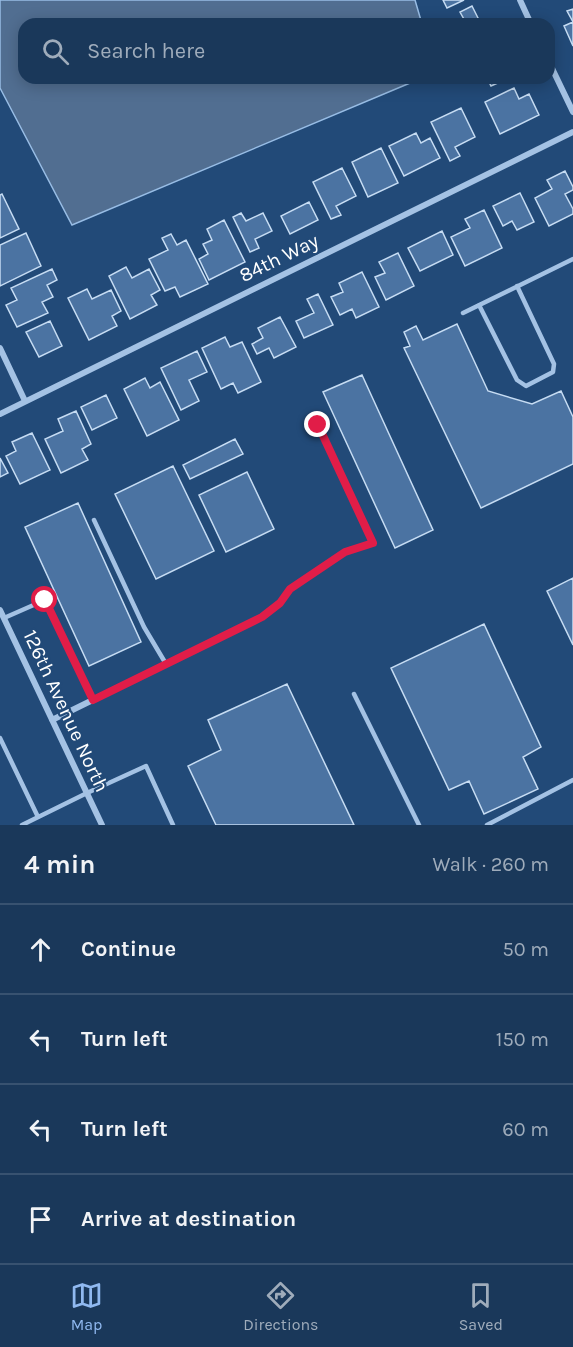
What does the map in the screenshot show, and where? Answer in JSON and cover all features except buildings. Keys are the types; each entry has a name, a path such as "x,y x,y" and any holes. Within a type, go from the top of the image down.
{"street":[{"path":"520,0 528,18"},
{"path":"555,74 573,112"},
{"name":"84th Way","path":"0,414 573,132"},
{"path":"0,348 25,401"},
{"path":"52,720 262,617 280,603 290,589"},
{"name":"126th Avenue North","path":"0,610 102,825"}],"lane":[{"path":"463,313 573,259"},
{"path":"479,305 517,380 526,386 553,372 554,364 517,286"},
{"path":"290,589 345,552 373,543 318,425"},
{"path":"94,519 144,627 166,664"},
{"path":"4,618 45,600 93,700"},
{"path":"354,694 419,825"},
{"path":"0,738 38,817"},
{"path":"22,825 146,766 173,825"},
{"path":"487,825 573,780"}],"water":[{"path":"0,0 415,0 420,18 18,18 18,84 408,84 72,225 0,88"}],"route":[{"path":"45,600 93,700 262,617 280,603 290,589 345,552 373,543 318,425"}]}
